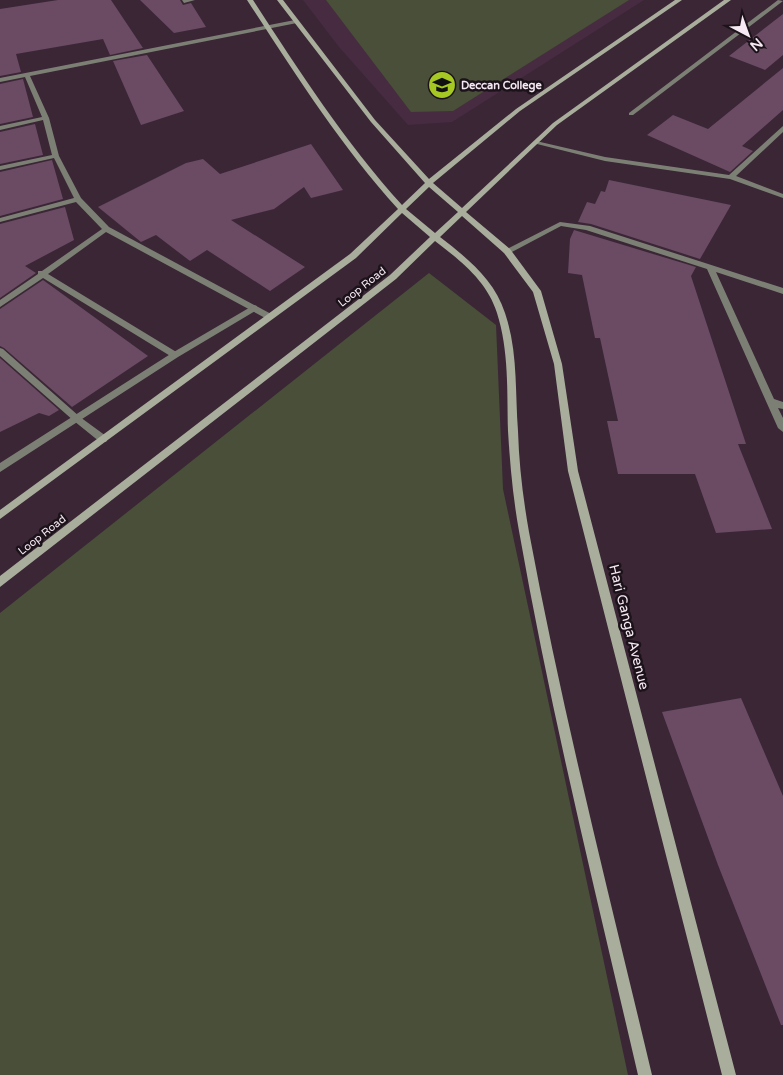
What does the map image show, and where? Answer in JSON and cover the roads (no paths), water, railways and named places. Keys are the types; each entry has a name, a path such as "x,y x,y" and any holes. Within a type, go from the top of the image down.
{"street":[{"path":"184,1 192,0"},
{"path":"250,0 338,132 401,208 482,277 494,297 504,325 510,360 513,435 520,508 540,628 645,1075"},
{"name":"Hari Ganga Avenue","path":"280,0 295,22 373,121 429,183 507,251 537,291 558,364 573,471 729,1075"},
{"path":"0,515 353,256 429,183 518,110 679,0"},
{"name":"Loop Road","path":"0,582 393,277 555,124 728,0"},
{"path":"632,114 781,0"},
{"path":"0,80 295,22"},
{"path":"28,75 46,118 56,156 78,199 106,229 270,317"},
{"path":"0,128 46,118"},
{"path":"731,177 783,128"},
{"path":"536,143 606,159 731,177 783,196"},
{"path":"0,168 56,156"},
{"path":"0,220 78,199"},
{"path":"507,251 560,224 587,228 783,291"},
{"path":"0,304 41,273 106,229"},
{"path":"710,268 783,428"},
{"path":"41,273 175,355"},
{"path":"0,468 175,355 254,308"},
{"path":"0,351 77,420 103,439"},
{"path":"771,401 783,406"}],"place":[{"name":"Deccan College","path":"442,85"}]}
